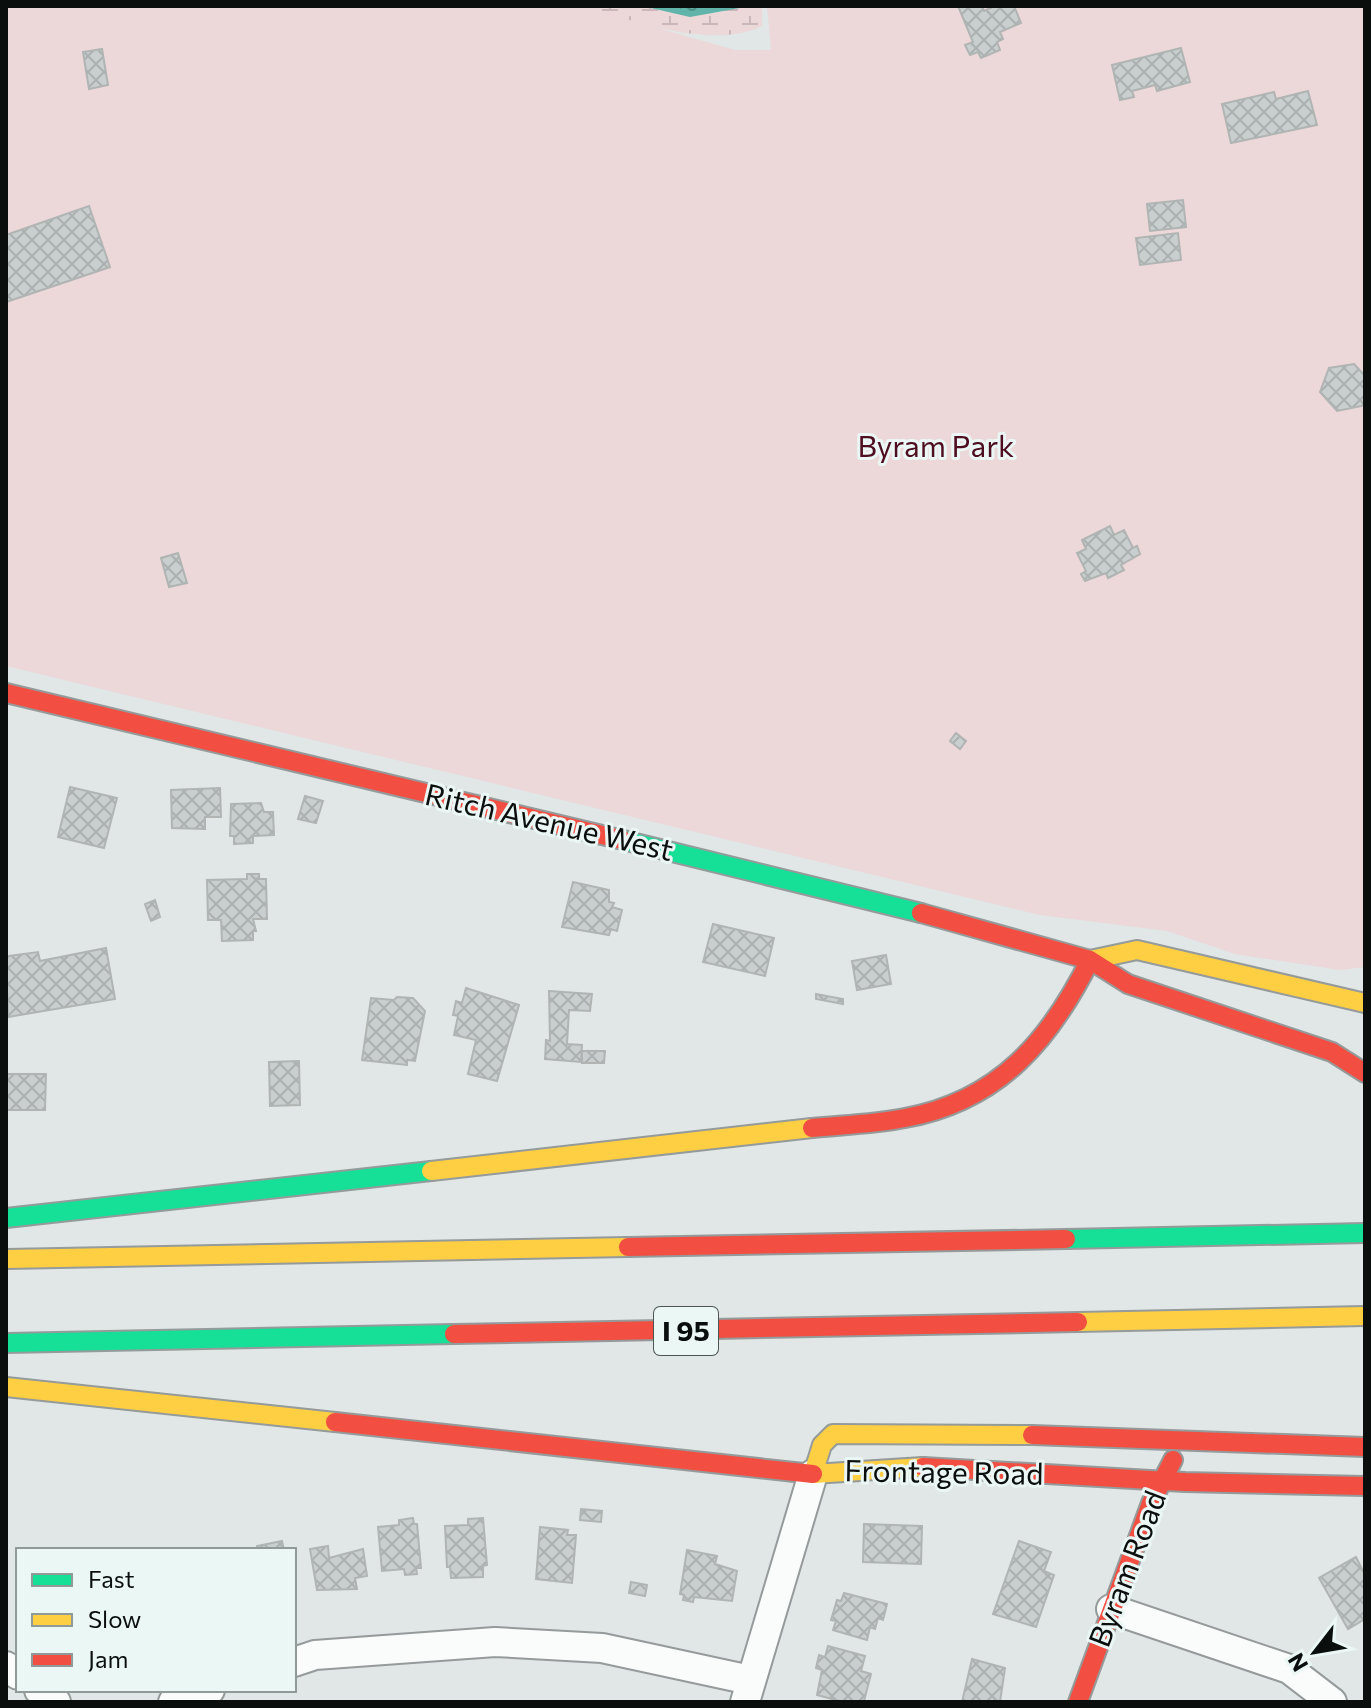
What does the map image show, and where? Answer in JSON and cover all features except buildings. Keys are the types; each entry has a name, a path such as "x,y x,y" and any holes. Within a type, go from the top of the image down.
{"main road":[{"name":"Ritch Avenue West","path":"6,693 814,885 1090,960 1128,984 1332,1052 1365,1073"},
{"name":"Ritch Avenue West","path":"1090,960 1137,950 1365,1003"},
{"path":"6,1218 906,1118 959,1102 1010,1070 1054,1027 1090,960"},
{"path":"6,1259 1365,1233"},
{"name":"I 95","path":"6,1343 1365,1316"},
{"path":"6,1387 813,1474"},
{"name":"Frontage Road","path":"1365,1447 885,1431 833,1434 822,1445 813,1474 862,1467 1033,1472 1161,1482 1365,1486"},
{"name":"Byram Road","path":"1078,1702 1161,1482 1184,1439"}],"street":[{"path":"296,1661 315,1655 495,1642 602,1648 748,1691 813,1474"},
{"path":"1111,1609 1289,1669 1332,1702"},
{"path":"173,1702 204,1692"}],"green space":[{"name":"Byram Park","path":"6,6 580,6 735,50 771,50 767,6 1365,6 1365,967 1340,970 1235,954 1167,931 1040,915 6,666"},
{"path":"580,6 762,6 762,26 743,33 697,34 672,31"}],"water":[{"path":"642,6 751,6 690,17"}],"traffic: fast":[{"path":"623,840 921,913"},
{"path":"6,1218 431,1171"},
{"path":"1066,1239 1365,1233"},
{"path":"6,1343 454,1334"}],"traffic: slow":[{"path":"1090,960 1137,950 1365,1003"},
{"path":"431,1171 812,1128"},
{"path":"6,1259 628,1247"},
{"path":"1078,1322 1365,1316"},
{"path":"6,1387 335,1422"},
{"path":"923,1467 813,1474 822,1445 833,1434 1032,1435"}],"traffic: jam":[{"path":"6,693 623,840"},
{"path":"921,913 1090,960 1128,984 1332,1052 1365,1073"},
{"path":"812,1128 894,1120 938,1110 994,1082 1039,1041 1090,960"},
{"path":"628,1247 1066,1239"},
{"path":"454,1334 1078,1322"},
{"path":"335,1422 813,1474"},
{"path":"1032,1435 1365,1447"},
{"path":"1078,1702 1151,1503 1173,1460"},
{"path":"923,1467 1185,1482 1365,1486"}]}
